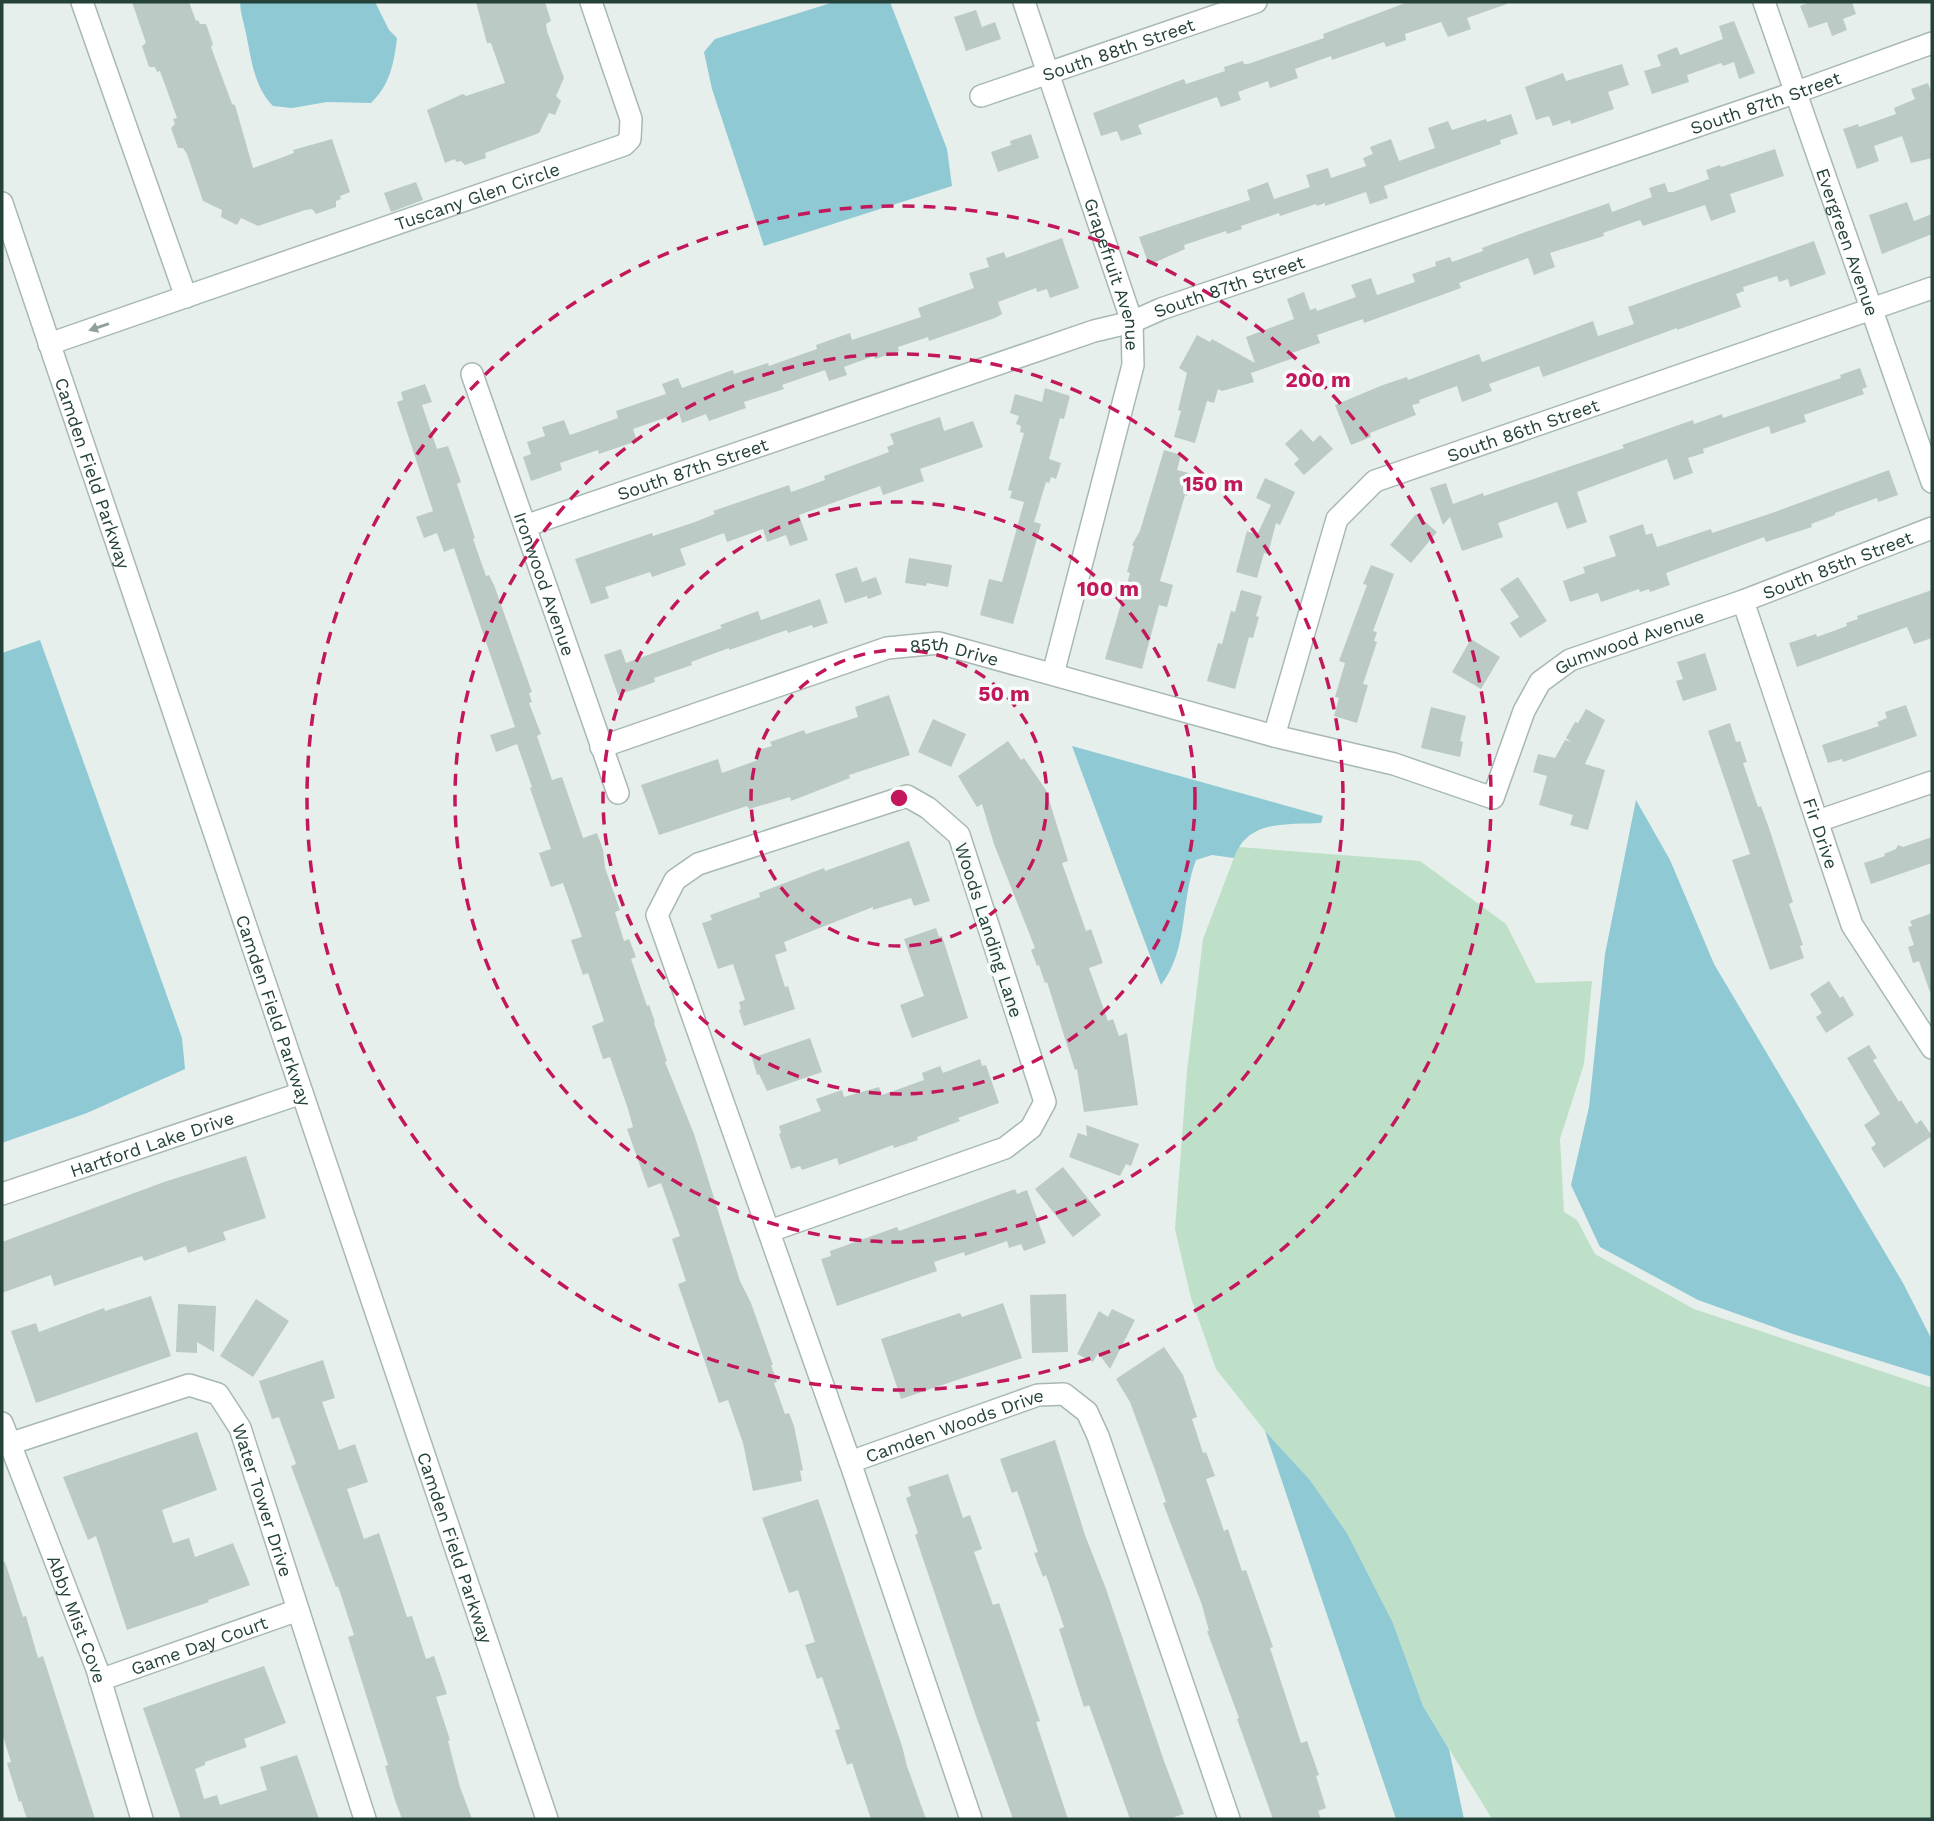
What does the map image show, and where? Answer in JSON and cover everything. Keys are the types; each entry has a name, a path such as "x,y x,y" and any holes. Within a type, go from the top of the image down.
{"street":[{"path":"82,2 186,297"},
{"name":"Tuscany Glen Circle","path":"49,344 624,145 630,139 631,119 591,2"},
{"name":"Grapefruit Avenue","path":"1024,2 1132,321 1133,365 1053,674"},
{"name":"South 88th Street","path":"981,96 1256,2"},
{"name":"Evergreen Avenue","path":"1764,2 1932,482"},
{"name":"South 87th Street","path":"525,526 1067,340 1132,321 1174,304 1794,93 1932,43"},
{"name":"Camden Field Parkway","path":"2,203 547,1819"},
{"name":"South 86th Street","path":"1274,736 1337,519 1375,481 1932,288"},
{"name":"Ironwood Avenue","path":"472,374 618,793"},
{"name":"South 85th Street","path":"1743,601 1932,528"},
{"name":"Gumwood Avenue","path":"1394,764 1493,798 1524,711 1540,682 1570,660 1743,601"},
{"name":"Fir Drive","path":"1743,601 1852,925 1929,1037"},
{"name":"85th Drive","path":"601,747 887,648 939,643 1274,736 1394,764"},
{"path":"1818,821 1932,782"},
{"name":"Woods Landing Lane","path":"770,1231 1006,1148 1031,1128 1045,1102 959,835 928,808 907,796 698,864 675,880 657,915 850,1462"},
{"name":"Hartford Lake Drive","path":"2,1194 302,1093"},
{"name":"Water Tower Drive","path":"9,1444 189,1385 218,1394 240,1428 365,1819"},
{"name":"Camden Woods Drive","path":"971,1819 850,1462 1038,1395 1064,1394 1087,1412 1098,1436 1228,1819"},
{"name":"Abby Mist Cove","path":"2,1423 100,1680 142,1819"},
{"name":"Game Day Court","path":"100,1680 298,1610"}],"green space":[{"path":"1238,847 1420,861 1506,924 1536,983 1592,981 1584,1064 1560,1139 1564,1212 1577,1220 1595,1254 1694,1309 1932,1388 1932,1819 1492,1819 1423,1706 1393,1623 1347,1533 1310,1480 1265,1431 1216,1369 1191,1298 1175,1229 1187,1071 1203,939"}],"water":[{"path":"240,2 375,2 389,30 397,38 392,65 383,89 371,103 327,102 292,108 273,106 261,89 254,70"},
{"path":"834,2 890,2 947,149 952,186 764,246 712,89 704,52 715,39"},
{"path":"40,640 182,1038 185,1069 87,1113 2,1143 2,653"},
{"path":"1072,746 1323,816 1321,823 1282,825 1258,830 1240,845 1234,858 1212,855 1196,860 1176,956 1161,985"},
{"path":"1636,800 1670,860 1714,964 1903,1283 1932,1340 1932,1377 1793,1334 1698,1300 1600,1247 1571,1185 1589,1107 1605,954"},
{"path":"1265,1431 1310,1480 1347,1533 1393,1623 1423,1706 1449,1749 1464,1819 1396,1819"}],"building":[{"path":"132,2 189,2 196,21 206,24 213,44 211,47 232,104 235,105 253,168 294,153 293,150 332,139 350,192 340,196 336,207 316,214 312,209 305,210 258,226 241,218 237,225 221,217 222,210 203,201 187,154 183,148 178,148 171,128 175,124 173,119 177,118 160,71 149,67 142,46 146,43"},
{"path":"476,2 545,2 551,21 546,24 547,31 564,78 556,96 561,101 555,115 549,113 539,133 485,153 486,158 465,165 455,159 445,163 427,110 463,94 466,96 505,83 491,43 487,43"},
{"path":"1408,2 1507,4 1467,18 1471,29 1448,37 1441,22 1405,34 1406,40 1386,47 1384,42 1332,60 1331,56 1295,69 1298,78 1270,88 1268,81 1238,92 1241,100 1221,107 1217,97 1138,125 1142,134 1121,141 1117,131 1101,136 1093,113 1184,79 1186,84 1225,71 1224,67 1243,61 1248,64 1324,38 1323,34"},
{"path":"1810,2 1852,2 1856,14 1843,19 1847,30 1832,36 1827,22 1809,28 1800,6"},
{"path":"976,10 982,27 995,22 1001,39 966,51 954,17"},
{"path":"1734,21 1755,73 1739,79 1734,62 1723,66 1721,63 1687,75 1689,82 1652,94 1644,71 1661,66 1657,55 1677,47 1680,55 1723,39 1719,26"},
{"path":"1622,64 1629,85 1608,92 1614,109 1571,124 1570,120 1553,126 1549,116 1536,120 1525,87 1563,73 1566,81"},
{"path":"1928,83 1932,94 1932,158 1911,163 1902,136 1874,146 1879,161 1857,169 1843,129 1858,124 1859,127 1896,114 1894,108 1915,99 1911,89"},
{"path":"1511,114 1518,134 1500,140 1501,144 1384,186 1388,198 1370,204 1366,192 1325,206 1325,203 1316,204 1280,216 1279,213 1241,226 1242,229 1227,234 1226,231 1184,245 1185,249 1149,265 1139,237 1250,200 1247,190 1268,182 1274,199 1310,187 1306,175 1328,168 1331,178 1366,166 1363,158 1373,154 1370,147 1391,139 1399,161 1435,148 1428,128 1448,121 1452,130"},
{"path":"1031,134 1039,158 998,172 991,152 1011,145 1010,141"},
{"path":"1775,149 1784,176 1730,194 1736,212 1711,221 1705,205 1643,226 1640,220 1603,233 1604,236 1550,253 1555,267 1534,275 1528,258 1459,283 1461,288 1364,323 1363,319 1317,335 1320,343 1292,353 1294,358 1251,373 1254,382 1222,391 1218,389 1214,403 1207,401 1195,443 1174,437 1187,373 1179,368 1197,335 1210,342 1212,339 1255,363 1246,337 1294,319 1287,299 1304,292 1310,310 1316,308 1317,311 1356,297 1351,285 1371,278 1377,295 1415,282 1412,274 1436,266 1435,262 1450,257 1452,262 1483,251 1482,248 1609,203 1612,212 1652,197 1649,188 1665,183 1668,192 1673,192 1709,179 1706,170"},
{"path":"416,182 423,200 391,212 384,193"},
{"path":"1907,202 1914,221 1932,214 1932,234 1882,254 1869,215"},
{"path":"1062,238 1079,288 1050,298 1047,289 1037,292 1036,288 998,302 1002,314 995,318 929,341 928,337 898,347 899,351 875,359 874,356 844,367 847,375 829,381 825,370 782,385 784,389 744,402 746,408 709,421 706,414 682,423 679,413 633,429 637,441 560,463 562,470 531,481 523,457 531,454 527,442 545,436 542,427 564,420 570,435 618,418 616,411 666,394 662,384 678,378 682,388 733,370 734,374 768,363 769,366 817,349 816,345 850,333 852,340 921,317 918,308 974,288 969,273 989,267 986,258 1004,252 1006,258"},
{"path":"1814,241 1826,274 1790,287 1788,279 1779,282 1777,276 1743,287 1744,291 1736,294 1741,307 1543,377 1539,366 1489,384 1492,391 1462,402 1457,386 1419,400 1420,403 1412,405 1416,415 1370,433 1371,437 1351,445 1335,405 1383,385 1407,377 1408,380 1479,354 1482,362 1593,321 1598,336 1634,324 1628,307"},
{"path":"1860,368 1867,387 1862,389 1864,394 1804,415 1806,422 1771,434 1769,426 1703,449 1704,453 1688,458 1693,473 1674,480 1667,459 1577,492 1587,522 1567,529 1557,502 1498,523 1503,537 1462,551 1450,517 1443,525 1430,488 1446,483 1453,504 1483,493 1484,496 1624,448 1622,445 1693,420 1694,424 1722,414 1723,418 1841,378 1840,375"},
{"path":"425,384 432,402 422,405 437,449 448,446 461,482 457,484 475,538 473,539 486,576 489,575 494,585 532,692 529,693 532,702 529,703 541,734 537,736 552,780 562,777 583,838 597,833 603,850 605,868 620,910 615,912 624,941 629,939 636,957 631,959 655,1022 667,1061 665,1062 694,1134 740,1281 751,1303 773,1365 777,1382 774,1383 785,1414 789,1413 794,1426 803,1470 800,1471 802,1481 753,1491 743,1443 728,1400 719,1403 678,1284 686,1281 672,1239 680,1236 661,1183 648,1188 627,1129 633,1127 628,1109 610,1057 603,1059 592,1026 604,1021 588,973 583,975 571,940 582,937 563,883 551,887 539,853 551,849 530,788 532,787 517,744 496,752 490,735 515,727 454,548 444,552 437,533 424,538 416,517 433,511 397,402 403,400 401,392"},
{"path":"1045,388 1070,396 1064,419 1060,418 1049,459 1061,463 1056,479 1051,477 1049,483 1046,482 1034,522 1041,524 1013,624 980,615 989,579 1002,582 1024,502 1010,498 1012,491 1008,490 1024,433 1020,432 1021,426 1016,424 1019,416 1010,413 1015,394 1042,402"},
{"path":"940,417 944,431 973,421 983,447 920,469 924,481 883,495 880,486 799,515 808,540 790,546 786,535 767,542 763,529 727,542 724,533 680,549 686,565 652,577 650,572 605,587 609,598 591,604 575,559 652,533 653,536 695,522 715,514 713,511 789,485 791,492 825,480 824,476 889,452 887,447 894,444 890,434"},
{"path":"1301,429 1313,442 1320,435 1333,449 1304,475 1294,464 1299,459 1285,444"},
{"path":"1164,450 1181,455 1177,470 1193,474 1160,581 1173,585 1167,607 1159,605 1142,669 1105,659 1130,573 1127,572 1134,546 1132,545 1140,531"},
{"path":"1889,470 1898,495 1878,502 1877,498 1835,513 1811,524 1812,527 1766,542 1764,537 1666,573 1670,585 1650,592 1649,589 1640,592 1639,589 1601,602 1598,593 1570,602 1563,581 1585,573 1583,567 1616,556 1609,536 1643,524 1646,535 1652,533 1657,547 1711,529 1712,533"},
{"path":"1265,478 1295,492 1280,525 1276,523 1268,554 1264,553 1257,578 1236,572 1247,531 1257,535 1271,505 1256,498"},
{"path":"1416,514 1437,532 1411,563 1390,545"},
{"path":"909,558 952,565 948,587 905,583"},
{"path":"1371,565 1394,574 1373,631 1377,632 1374,641 1377,642 1363,684 1368,685 1357,723 1334,716 1339,698 1335,697 1345,663 1339,661 1367,585 1363,584"},
{"path":"857,567 862,582 876,577 882,594 845,603 835,574"},
{"path":"1518,577 1547,621 1520,638 1510,623 1519,617 1500,589"},
{"path":"1241,590 1262,596 1253,638 1249,637 1235,689 1207,681 1218,643 1222,644 1231,611 1235,612"},
{"path":"1932,590 1932,638 1914,644 1907,627 1797,667 1789,643 1816,634 1817,637 1847,626 1846,623 1858,619 1857,616"},
{"path":"820,599 828,623 788,633 787,630 729,648 654,678 655,682 618,695 604,655 621,649 626,663 722,628 720,625 758,611 761,620"},
{"path":"1471,639 1500,657 1481,689 1452,672"},
{"path":"1705,653 1717,690 1683,701 1676,681 1683,679 1677,662"},
{"path":"889,695 910,755 849,775 850,778 791,801 790,797 749,809 747,806 659,835 641,785 718,759 722,773 758,760 755,751 772,746 770,742 804,730 806,734 858,717 855,707"},
{"path":"1906,705 1917,736 1843,762 1842,759 1828,763 1822,745 1879,726 1877,722 1887,718 1885,712"},
{"path":"1431,707 1466,716 1460,741 1463,742 1460,757 1421,748"},
{"path":"1586,709 1605,720 1585,764 1605,770 1588,830 1570,825 1573,815 1539,805 1547,776 1533,772 1538,754 1555,758 1565,740 1571,742 1566,738"},
{"path":"933,719 966,734 951,767 918,752"},
{"path":"1730,723 1736,742 1740,741 1747,762 1743,763 1758,807 1761,806 1769,828 1793,902 1789,904 1803,945 1800,946 1804,958 1770,970 1732,860 1750,854 1708,731"},
{"path":"1008,741 1021,760 1024,758 1046,790 1068,861 1062,863 1086,931 1091,929 1103,963 1089,968 1108,1021 1113,1019 1119,1036 1127,1033 1138,1105 1084,1112 1077,1069 1075,1070 1047,982 1045,983 1031,950 1035,948 994,844 982,804 977,807 958,776"},
{"path":"1932,837 1932,863 1871,884 1864,863 1885,856 1884,854 1896,849 1898,845 1903,847"},
{"path":"909,841 930,901 914,906 911,898 873,910 873,907 784,942 787,951 775,955 795,1009 744,1026 739,1002 745,1000 733,964 718,969 702,923 712,920 710,915 760,897 759,893 824,868 825,871"},
{"path":"1932,913 1930,992 1919,961 1913,963 1908,947 1914,945 1908,927 1912,926 1910,921"},
{"path":"936,928 939,937 942,936 968,1018 912,1038 900,1005 924,996 904,939"},
{"path":"1829,981 1840,998 1843,996 1854,1015 1826,1033 1816,1017 1822,1013 1810,994"},
{"path":"810,1038 822,1072 767,1091 759,1074 757,1075 752,1058"},
{"path":"1869,1045 1877,1058 1873,1060 1899,1102 1901,1100 1916,1124 1921,1120 1932,1136 1884,1168 1871,1148 1876,1144 1864,1125 1880,1114 1847,1058"},
{"path":"980,1059 982,1066 986,1065 999,1103 958,1118 960,1121 894,1148 893,1145 839,1165 837,1158 802,1170 800,1166 791,1169 779,1134 779,1126 821,1111 816,1099 842,1090 844,1097 879,1087 882,1095 924,1080 922,1073 940,1066 943,1073"},
{"path":"1086,1125 1139,1144 1131,1166 1126,1164 1120,1176 1069,1157 1078,1133 1087,1136"},
{"path":"246,1156 266,1218 223,1232 226,1240 188,1253 186,1246 144,1261 142,1256 54,1286 51,1275 2,1293 2,1242 164,1182"},
{"path":"1063,1167 1101,1215 1073,1237 1035,1189"},
{"path":"1015,1189 1017,1194 1027,1190 1046,1243 1024,1251 1021,1244 1009,1248 1007,1241 965,1256 964,1252 934,1262 937,1271 837,1306 821,1259 831,1256 830,1251 897,1227 899,1231"},
{"path":"1066,1294 1068,1352 1032,1353 1030,1295"},
{"path":"151,1296 171,1356 36,1403 11,1331 36,1323 39,1332 104,1308 105,1311"},
{"path":"256,1299 289,1321 253,1377 220,1356"},
{"path":"1003,1303 1022,1358 901,1399 881,1339 960,1313 962,1317"},
{"path":"178,1304 216,1306 214,1352 197,1342 197,1353 176,1352"},
{"path":"1112,1309 1135,1320 1110,1369 1098,1353 1093,1362 1077,1354 1099,1311 1108,1317"},
{"path":"1164,1347 1183,1375 1197,1417 1192,1419 1203,1453 1206,1452 1215,1476 1206,1479 1224,1531 1228,1529 1242,1571 1246,1570 1273,1647 1270,1648 1301,1743 1307,1741 1319,1775 1316,1776 1326,1808 1318,1811 1321,1819 1273,1819 1207,1631 1202,1605 1163,1503 1166,1502 1155,1470 1130,1402 1116,1379"},
{"path":"323,1360 335,1398 322,1402 339,1450 355,1444 368,1482 347,1489 364,1539 379,1533 407,1617 412,1616 426,1659 434,1656 447,1694 436,1697 450,1740 448,1741 460,1787 472,1819 402,1819 395,1800 385,1766 388,1765 348,1637 354,1635 338,1586 336,1587 291,1466 296,1464 279,1417 272,1419 259,1381"},
{"path":"197,1432 217,1490 162,1510 173,1543 189,1538 195,1557 233,1543 250,1585 127,1630 96,1536 88,1540 63,1477"},
{"path":"1055,1440 1085,1535 1184,1814 1168,1819 1130,1819 1089,1705 1084,1707 1059,1629 1064,1627 1046,1575 1043,1577 1034,1553 1038,1552 1017,1491 1012,1493 1000,1459"},
{"path":"948,1474 963,1518 970,1515 982,1549 974,1552 993,1605 999,1603 1011,1637 1040,1721 1036,1722 1068,1819 1013,1819 976,1716 915,1535 918,1533 906,1498 911,1496 908,1487"},
{"path":"818,1499 926,1819 871,1819 852,1763 847,1765 835,1730 840,1729 822,1677 817,1679 805,1645 815,1642 798,1590 789,1593 762,1518"},
{"path":"2,1562 5,1562 23,1617 26,1616 38,1658 43,1656 95,1819 27,1819 21,1801 19,1802 7,1763 11,1762 2,1733"},
{"path":"264,1666 286,1723 244,1739 247,1747 205,1762 205,1765 195,1769 204,1799 217,1795 220,1805 267,1790 260,1767 297,1755 319,1819 181,1819 143,1708"}]}
